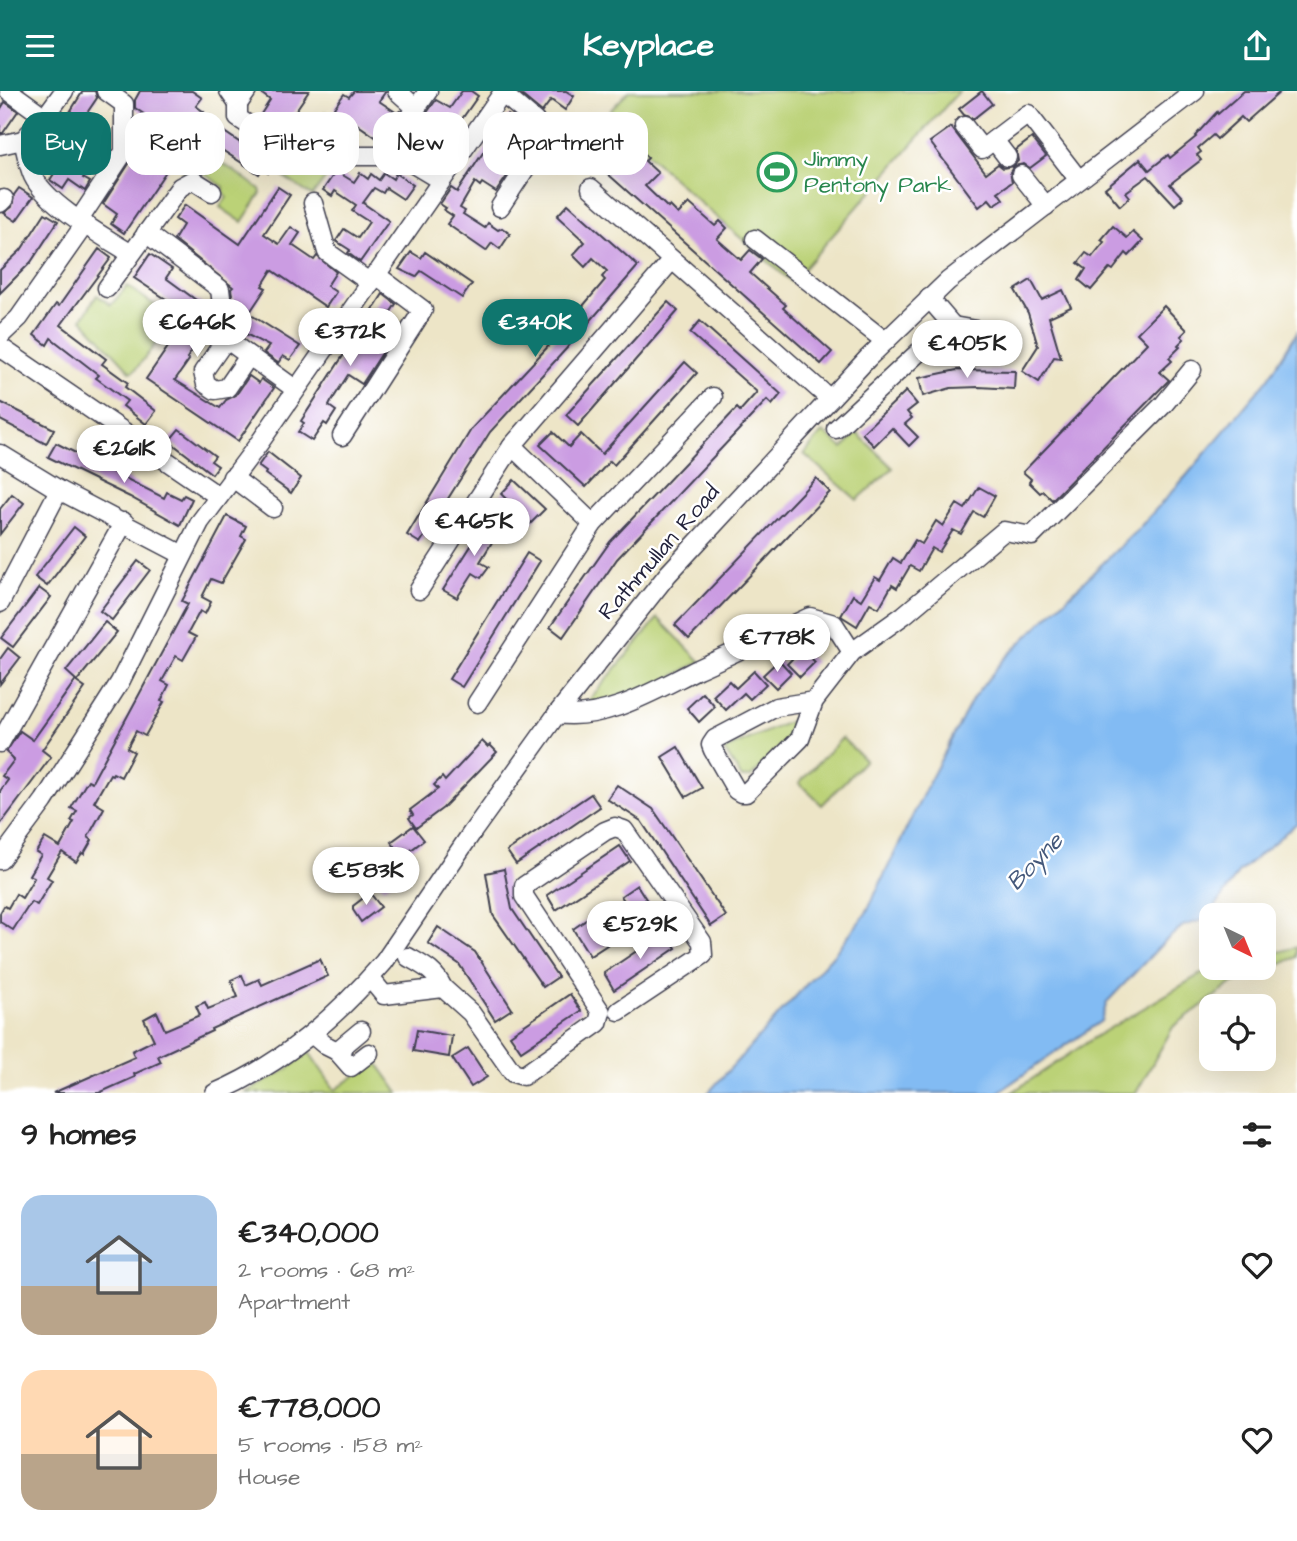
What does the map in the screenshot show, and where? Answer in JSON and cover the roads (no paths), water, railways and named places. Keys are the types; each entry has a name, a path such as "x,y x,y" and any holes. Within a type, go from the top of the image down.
{"street":[{"path":"9,91 39,112"},
{"path":"49,112 64,91"},
{"path":"0,336 19,318 124,152 124,104 106,91"},
{"path":"397,91 411,115 428,91"},
{"name":"Rathmullan Road","path":"215,1093 237,1084 313,1035 384,963 473,831 557,714 667,574 886,341 929,298 1195,91"},
{"path":"0,860 44,801 120,682 200,522 260,442 503,92 535,121 544,140 499,207"},
{"path":"238,95 239,118"},
{"path":"964,126 982,149 1028,114 1079,180"},
{"path":"0,145 21,140"},
{"path":"994,140 1007,157"},
{"path":"359,156 400,156 440,180"},
{"path":"33,175 44,192 82,222 130,253"},
{"path":"1021,175 1046,206"},
{"path":"107,288 180,187 193,180 212,192"},
{"path":"591,188 830,399"},
{"path":"313,203 327,252 423,310 342,436"},
{"path":"146,233 220,289 226,339 203,372 206,384 215,390 227,388 249,356"},
{"path":"755,239 886,341"},
{"path":"419,590 512,446 672,260"},
{"path":"929,298 953,326 998,334"},
{"path":"836,429 934,338 953,326"},
{"path":"226,339 295,389"},
{"path":"0,347 218,496"},
{"path":"814,701 776,707 715,739 711,744 713,750 736,790 746,793 800,739 814,701 852,652 904,615 1004,531 1032,537 1164,404 1192,370"},
{"path":"477,703 593,524 713,397"},
{"path":"512,446 593,524"},
{"path":"0,454 59,489 183,555"},
{"path":"232,477 273,507"},
{"path":"0,603 59,489"},
{"path":"0,743 124,522"},
{"path":"557,714 576,717 606,710 810,617 834,624 852,652"},
{"path":"408,957 437,975 443,988 471,1013 513,1073 523,1076 598,1023 601,1012 524,896 523,886 615,827 624,830 702,942 703,955 619,1011"},
{"path":"370,978 384,995 443,988"},
{"path":"337,1051 361,1031"},
{"path":"313,1035 324,1045 337,1051 351,1067 369,1053"}],"water":[{"name":"Boyne","path":"1297,332 1297,823 1238,873 1218,903 1199,903 1199,921 1183,926 1164,942 1107,1002 1101,1021 997,1093 708,1093 834,954 866,913 973,698 1004,659 1139,528 1268,379"}],"place":[{"name":"Jimmy Pentony Park","path":"777,172"}]}
